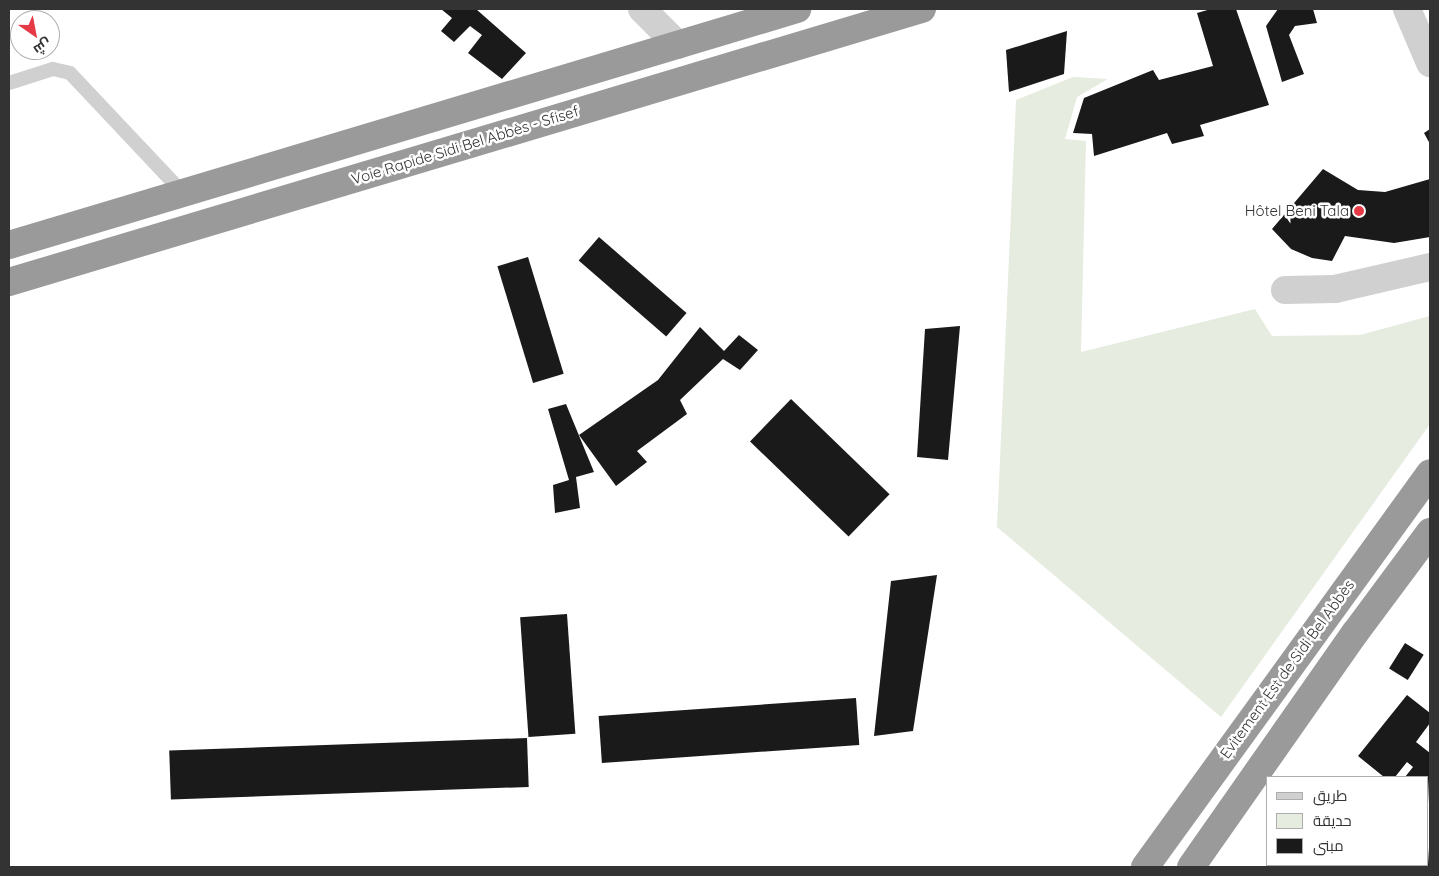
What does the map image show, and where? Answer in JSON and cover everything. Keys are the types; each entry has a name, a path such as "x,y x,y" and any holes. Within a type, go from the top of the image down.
{"highway":[{"path":"9,244 797,9"},
{"name":"Voie Rapide Sidi Bel Abbès - Sfisef","path":"9,282 922,9"},
{"path":"492,100 500,135"},
{"path":"182,192 206,224"},
{"name":"Evitement Est de Sidi Bel Abbès","path":"1145,867 1430,472"},
{"path":"1191,867 1355,632 1430,532"}],"street":[{"path":"642,9 678,45"},
{"path":"1414,11 1430,63"},
{"path":"1285,290 1335,288 1430,267"}],"lane":[{"path":"9,83 53,69 70,73 182,192"}],"green space":[{"path":"1073,77 1108,79 1077,97 1065,139 1086,141 1081,352 1255,309 1272,336 1360,335 1430,316 1430,424 1221,717 997,527 1016,100"}],"building":[{"path":"441,9 476,9 526,53 502,79 468,53 482,35 470,26 454,42 441,31 452,18"},
{"path":"1211,9 1236,9 1269,105 1200,125 1204,136 1172,144 1167,133 1094,156 1092,134 1073,133 1084,98 1153,70 1159,80 1213,66 1197,13"},
{"path":"1278,9 1313,9 1317,23 1295,26 1289,35 1304,74 1282,82 1266,26"},
{"path":"1067,31 1064,74 1009,92 1006,50"},
{"path":"1430,129 1430,144 1424,133"},
{"name":"Hôtel Beni Tala","path":"1323,169 1358,190 1385,192 1430,179 1430,237 1394,243 1345,236 1332,261 1312,258 1291,249 1272,229"},
{"path":"599,237 687,313 666,336 579,260"},
{"path":"528,257 564,374 533,383 497,266"},
{"path":"960,326 948,460 917,457 925,329"},
{"path":"700,327 724,351 739,335 758,350 740,370 723,359 680,400 687,414 637,451 647,462 616,486 579,435 658,380"},
{"path":"791,399 890,494 849,537 750,441"},
{"path":"566,404 594,472 576,477 580,508 555,513 553,485 569,480 548,409"},
{"path":"937,575 913,731 874,736 891,581"},
{"path":"567,614 575,734 528,737 520,617"},
{"path":"1405,643 1424,655 1408,680 1389,668"},
{"path":"1407,695 1430,713 1430,723 1416,742 1430,753 1429,778 1429,776 1406,776 1413,767 1407,762 1396,776 1383,776 1358,756"},
{"path":"856,698 859,745 602,763 599,716"},
{"path":"527,738 529,787 171,799 169,750"},
{"path":"1430,830 1430,867 1398,867 1429,866"}],"place":[{"name":"Hôtel Beni Tala","path":"1359,211"}]}
